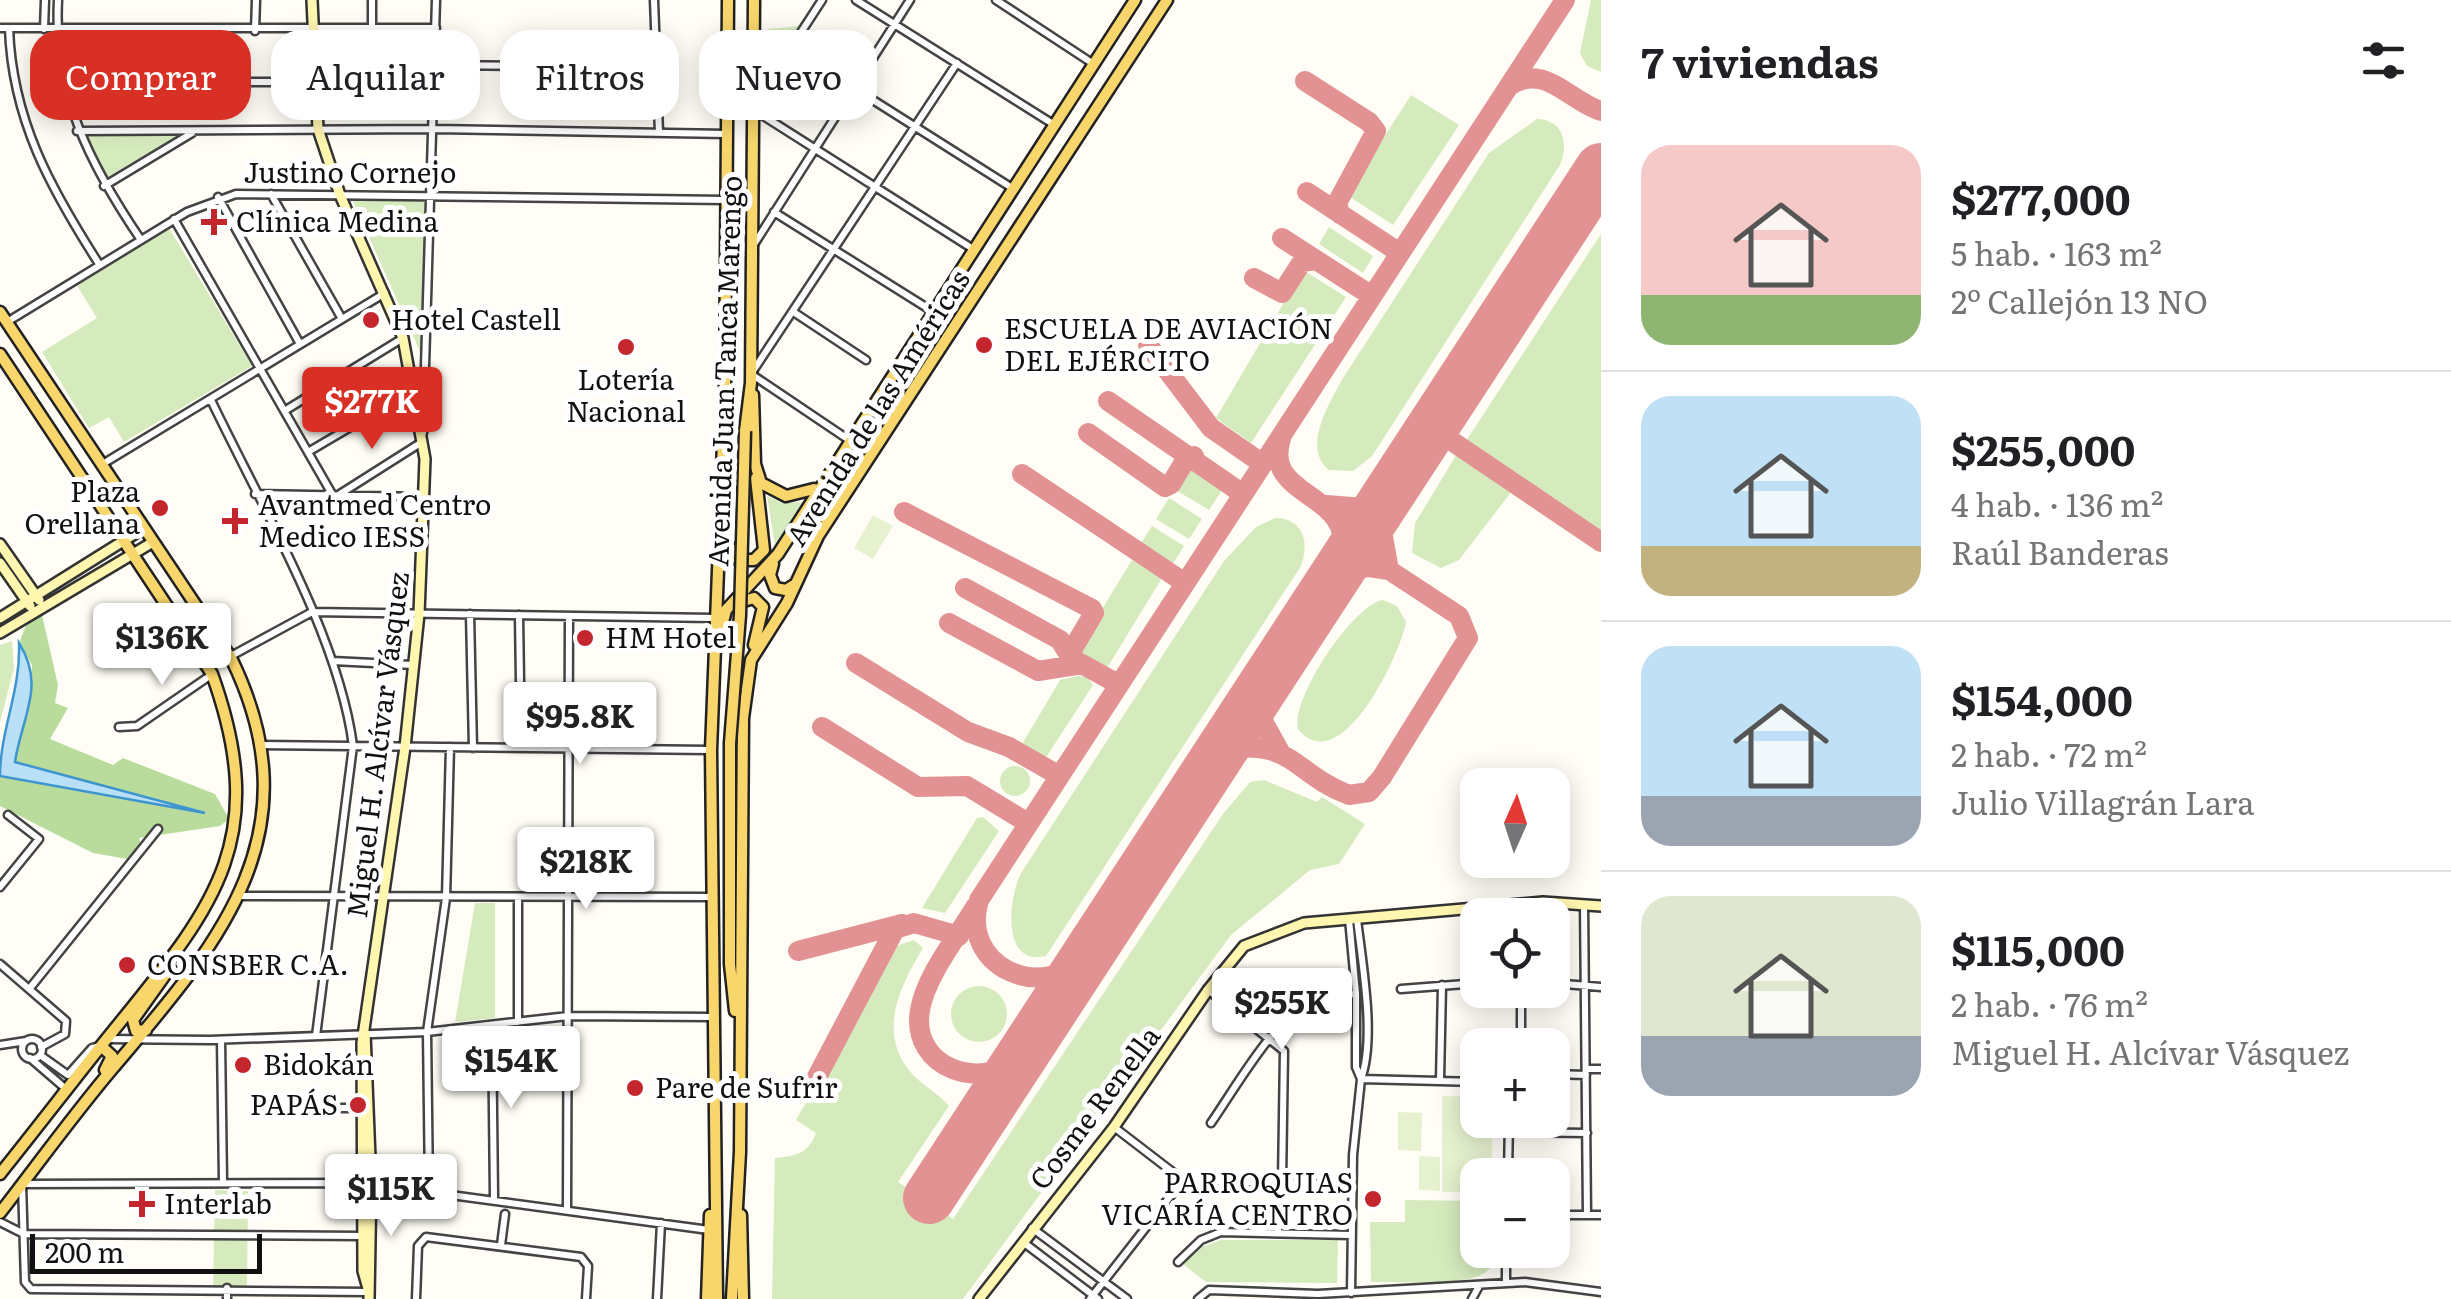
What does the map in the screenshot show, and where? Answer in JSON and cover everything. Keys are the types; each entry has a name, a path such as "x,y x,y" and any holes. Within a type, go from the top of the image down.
{"main road":[{"name":"Avenida Juan Tanca Marengo","path":"718,619 728,0"},
{"name":"Avenida Juan Tanca Marengo","path":"754,0 754,30"},
{"name":"Avenida de las Américas","path":"718,619 778,554 1135,0"},
{"name":"Avenida de las Américas","path":"732,1299 740,1168 746,680 756,650 818,536 1167,0"},
{"name":"Avenida Juan Tanca Marengo","path":"730,742 751,378 754,120"},
{"path":"0,312 230,657 251,709 262,786 258,830 240,896 211,949 0,1213"},
{"path":"0,354 212,674 228,718 236,778 234,822 221,878 208,908 174,958 0,1174"},
{"path":"721,521 724,542 735,558 749,562 762,554 766,540 755,464 751,378"},
{"path":"755,464 761,483 779,495 806,494 822,481"},
{"path":"778,554 770,575 772,584 782,591 796,582"},
{"path":"717,1299 710,898 711,686 718,619 745,598 754,598 763,606 746,680"},
{"name":"Avenida de las Américas","path":"730,742 730,964 740,1057"},
{"path":"730,840 743,801"},
{"path":"146,1029 136,1031 132,1020 167,978 174,958"},
{"path":"72,1120 112,1061 104,1043"},
{"path":"707,1299 714,1168"},
{"path":"740,1168 743,1299"}],"street":[{"path":"44,29 45,0"},
{"path":"56,29 58,0"},
{"path":"255,31 256,0"},
{"name":"Miguel H. Alcívar Vásquez","path":"312,0 312,30"},
{"path":"372,0 372,28"},
{"path":"312,30 436,28 436,0"},
{"path":"654,0 655,30"},
{"path":"803,30 822,0"},
{"path":"856,0 1053,124"},
{"path":"877,52 910,0"},
{"path":"997,0 1092,63"},
{"path":"99,30 4,28 28,136 51,190 99,264"},
{"path":"251,31 271,31"},
{"path":"849,440 751,378 957,62"},
{"path":"877,102 1012,188"},
{"path":"75,120 104,186 141,240"},
{"name":"Miguel H. Alcívar Vásquez","path":"317,120 340,195 386,293 402,338 423,439 425,497 419,614 405,747 365,1033 362,1108 366,1183 362,1236 369,1296"},
{"path":"336,494 423,439 435,120"},
{"path":"658,120 659,133"},
{"path":"773,120 972,249"},
{"path":"752,247 833,120"},
{"path":"78,131 435,129 728,134"},
{"path":"104,186 193,132"},
{"path":"271,194 342,319"},
{"name":"Justino Cornejo","path":"7,322 99,264 218,198 271,194 434,194 727,200"},
{"path":"218,198 300,344"},
{"path":"774,212 932,311"},
{"path":"174,220 336,494"},
{"path":"100,465 386,293"},
{"path":"795,313 866,360"},
{"path":"286,410 402,338"},
{"path":"308,452 415,389"},
{"path":"211,400 334,661 353,746 316,1036"},
{"path":"256,494 425,497"},
{"path":"0,633 144,528"},
{"path":"0,618 36,605 152,542"},
{"path":"0,544 36,605"},
{"path":"0,563 36,605"},
{"path":"230,657 312,612 718,619"},
{"path":"470,614 473,748"},
{"path":"519,615 522,748"},
{"path":"567,1208 569,616"},
{"path":"334,661 413,666"},
{"path":"119,727 137,726 212,674"},
{"path":"259,746 711,750"},
{"path":"429,1190 427,1032 446,898 450,747"},
{"path":"0,887 39,840 8,815"},
{"path":"30,988 158,830"},
{"path":"240,896 710,898"},
{"path":"518,899 518,1022"},
{"name":"Cosme Renella","path":"979,1299 1114,1127 1236,953 1255,940 1288,927 1353,919 1530,902 1601,906"},
{"path":"1584,904 1587,1214"},
{"path":"1352,1293 1352,1184 1361,1079 1356,1067 1360,994 1353,919"},
{"path":"0,964 30,988 68,1028 30,1058"},
{"path":"1401,990 1460,984"},
{"path":"1570,985 1601,987"},
{"path":"1440,1081 1442,986"},
{"path":"1208,990 1272,1037 1284,1051 1278,1232"},
{"path":"1212,1123 1272,1037 1309,1002 1360,994"},
{"path":"1,1045 36,1040 40,1050 68,1075 90,1050 104,1043 427,1032 568,1016 712,1017"},
{"path":"492,1025 494,1197"},
{"name":"Miguel H. Alcívar Vásquez","path":"365,1033 369,1296"},
{"path":"22,1051 26,1040"},
{"path":"222,1040 223,1182"},
{"path":"1,1045 22,1051 67,1090"},
{"path":"1570,1073 1601,1069"},
{"path":"1361,1079 1460,1082"},
{"path":"311,1108 362,1108"},
{"path":"1114,1127 1183,1180 1352,1184"},
{"path":"1570,1135 1601,1140"},
{"path":"1022,1242 1093,1298 1183,1180"},
{"path":"369,1296 227,1288 31,1290 25,1282 22,1184 366,1183 494,1197 710,1230"},
{"path":"501,1246 504,1214"},
{"path":"1570,1214 1601,1214"},
{"path":"0,1222 13,1224 23,1234 362,1236"},
{"path":"657,1299 661,1223"},
{"path":"1032,1228 1127,1299"},
{"path":"1178,1262 1202,1240 1220,1232 1351,1235"},
{"path":"416,1299 418,1246 426,1237 576,1255 588,1266 586,1299"},
{"path":"1506,1268 1506,1282"},
{"path":"1198,1299 1210,1290 1366,1296 1506,1282 1547,1292 1601,1292"},
{"path":"1472,1299 1480,1285"},
{"path":"227,1288 227,1299"}],"green space":[{"path":"1591,0 1601,0 1601,72 1587,66 1580,53"},
{"path":"800,26 798,30 768,29"},
{"path":"1411,95 1459,125 1393,225 1347,195"},
{"path":"1537,119 1553,124 1562,134 1560,165 1372,456 1353,471 1329,470 1321,461 1318,438 1325,412 1343,378 1489,153"},
{"path":"84,134 179,135 104,179"},
{"path":"352,199 428,201 427,367"},
{"path":"1329,227 1373,256 1363,273 1319,244"},
{"path":"169,228 252,366 124,442 109,417 89,428 42,352 97,318 76,284"},
{"path":"1601,234 1601,531 1466,441"},
{"path":"1303,270 1346,297 1251,443 1216,418"},
{"path":"1457,454 1512,491 1459,560 1441,568 1412,553 1415,523"},
{"path":"1188,468 1222,490 1209,510 1174,489"},
{"path":"767,496 782,503 802,502 775,545"},
{"path":"1169,498 1202,519 1189,539 1156,519"},
{"path":"873,515 893,526 873,559 854,548"},
{"path":"1275,518 1292,522 1302,533 1305,548 1301,566 1046,956 1031,957 1021,951 1012,927 1013,897 1021,873 1224,561 1256,527"},
{"path":"1152,526 1184,546 1172,565 1140,545"},
{"path":"1132,560 1162,578 1104,673 1074,655"},
{"path":"1383,600 1397,606 1406,622 1380,685 1349,727 1332,739 1314,741 1298,729 1298,715 1314,676 1356,617"},
{"path":"42,615 58,685 55,703 68,708 50,739 113,765 123,758 215,794 229,819 220,826 139,838 144,850 139,861 93,853 0,806 0,776 196,811 15,762 30,700 32,665 19,643 27,623"},
{"path":"12,641 14,668 0,722 0,645"},
{"path":"1087,677 1093,685 1045,759 1021,746 1060,680"},
{"path":"1015,766 1026,770 1030,781 1026,792 1015,796 1004,792 1000,781 1004,770"},
{"path":"1264,780 1317,802 1322,797 1365,824 1339,864 1310,870 1231,935 963,1299 772,1299 775,1158 800,1153 813,1140 816,1133 796,1120 896,946 914,940 923,948 895,1011 896,1043 913,1075 949,1106 898,1182 953,1219 1223,814 1250,782"},
{"path":"983,817 999,831 945,913 922,908 977,818"},
{"path":"475,903 495,903 495,1018 455,1022"},
{"path":"979,986 999,994 1007,1014 999,1034 979,1042 959,1034 951,1014 959,994"},
{"path":"1442,1096 1460,1097 1460,1138 1492,1138 1492,1158 1460,1158 1460,1192 1442,1192"},
{"path":"1398,1112 1422,1113 1421,1151 1398,1150"},
{"path":"1419,1156 1440,1157 1440,1191 1419,1190"},
{"path":"215,1190 248,1191 247,1288 213,1287"},
{"path":"1405,1200 1460,1201 1460,1268 1489,1268 1463,1280 1371,1282 1370,1222 1405,1222"},
{"path":"1221,1240 1338,1240 1337,1283 1206,1282 1183,1264 1199,1248"}],"water":[{"path":"19,643 31,673 31,687 15,762 205,813 0,776"}],"taxiway":[{"path":"1088,954 1069,969 1049,976 1028,977 1009,971 993,960 981,943 976,923 979,900 1565,0"},
{"path":"1509,86 1534,78 1546,81 1601,111"},
{"path":"1305,81 1369,122 1376,131 1337,203 1340,214"},
{"path":"1596,176 1601,163"},
{"path":"1307,192 1400,253"},
{"path":"1282,238 1372,296"},
{"path":"1254,278 1282,293 1302,262 1316,260"},
{"path":"1148,345 1211,428 1263,464"},
{"path":"1108,401 1243,494"},
{"path":"1431,427 1601,542"},
{"path":"1088,433 1165,487 1186,459 1194,456"},
{"path":"1281,439 1279,460 1286,475 1339,525 1343,545 1337,571"},
{"path":"1022,474 1185,583"},
{"path":"1326,505 1365,508 1391,488"},
{"path":"1221,750 1245,748 1279,753 1349,795 1369,792 1382,777 1468,638 1459,616 1389,570 1378,509"},
{"path":"904,512 1092,609 1094,613 1072,650 1074,660"},
{"path":"1337,571 1369,567 1389,570"},
{"path":"965,588 1060,640 1071,658 1118,684"},
{"path":"949,623 1038,671 1082,664"},
{"path":"856,663 968,732 1009,747 1058,775"},
{"path":"1259,691 1264,723 1279,750"},
{"path":"822,727 918,787 967,786 1028,823"},
{"path":"976,906 929,983 920,1010 920,1030 926,1047 953,1069 988,1072 1022,1055"},
{"path":"809,1092 895,929 914,923 959,936"},
{"path":"798,951 902,924"}],"runway":[{"path":"929,1198 1601,169"}],"place":[{"name":"Clínica Medina","path":"214,222"},
{"name":"Hotel Castell","path":"371,320"},
{"name":"ESCUELA DE AVIACIÓN DEL EJÉRCITO","path":"984,345"},
{"name":"Lotería Nacional","path":"626,347"},
{"name":"Plaza Orellana","path":"160,508"},
{"name":"Avantmed Centro Medico IESS","path":"235,521"},
{"name":"HM Hotel","path":"585,638"},
{"name":"CONSBER C.A.","path":"127,965"},
{"name":"Bidokán","path":"243,1065"},
{"name":"Pare de Sufrir","path":"635,1088"},
{"name":"PAPÁS","path":"358,1105"},
{"name":"PARROQUIAS VICARÍA CENTRO","path":"1373,1199"},
{"name":"Interlab","path":"142,1204"}]}
